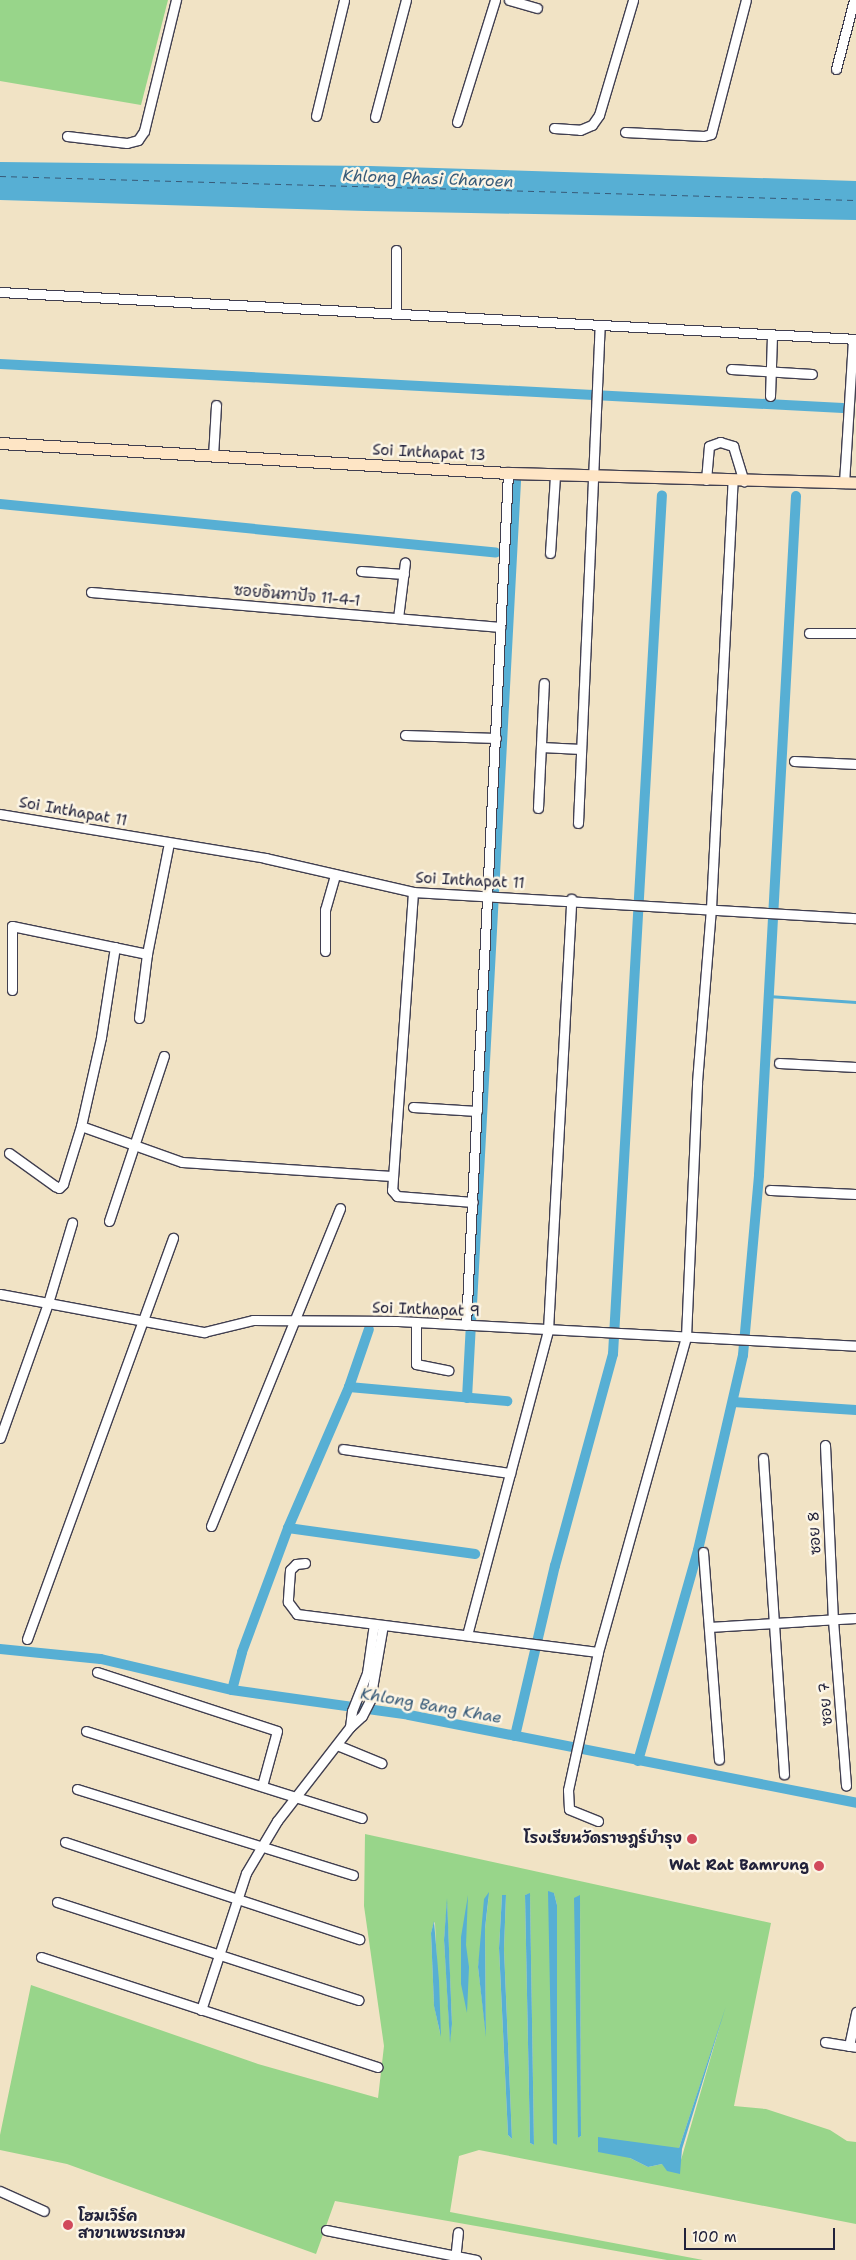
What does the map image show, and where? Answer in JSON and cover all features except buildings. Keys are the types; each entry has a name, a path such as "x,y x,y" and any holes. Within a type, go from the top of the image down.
{"street":[{"path":"67,136 127,143 138,140 144,132 176,0"},
{"path":"316,116 344,0"},
{"path":"375,117 406,0"},
{"path":"457,122 495,0"},
{"path":"509,0 537,8"},
{"path":"554,128 580,130 592,125 599,115 632,0"},
{"path":"625,132 704,136 711,134 746,0"},
{"path":"836,69 854,0"},
{"path":"396,250 396,313"},
{"path":"0,292 855,339 850,483"},
{"path":"578,823 600,325"},
{"path":"770,396 772,335"},
{"path":"731,369 812,374"},
{"path":"213,456 216,406"},
{"path":"598,1821 569,1809 568,1790 578,1736 598,1652 686,1337 697,1082 738,481 733,446 720,442 709,446 706,480"},
{"name":"Soi Inthapat 13","path":"0,443 508,473 850,483"},
{"path":"467,1325 477,1111 491,896 508,473"},
{"path":"550,553 555,475"},
{"path":"398,618 405,562"},
{"path":"361,571 404,574"},
{"name":"ซอยอินทาปัจ 11-4-1","path":"91,592 501,627"},
{"path":"809,633 856,633"},
{"path":"538,808 544,683"},
{"path":"405,735 496,738"},
{"path":"541,747 581,750"},
{"path":"794,761 856,764"},
{"name":"Soi Inthapat 11","path":"0,814 336,874 413,892 856,918"},
{"path":"139,1018 147,954 169,843"},
{"path":"325,951 325,910 336,874"},
{"path":"413,892 392,1176 393,1194 397,1196 473,1202"},
{"path":"467,1635 548,1330 570,900"},
{"path":"12,990 12,926 147,954"},
{"path":"9,1153 59,1188 81,1126 101,1037 115,947"},
{"path":"109,1221 164,1056"},
{"path":"778,1063 856,1067"},
{"path":"413,1108 477,1111"},
{"path":"81,1126 135,1147 182,1162 392,1176"},
{"path":"770,1190 856,1194"},
{"path":"211,1526 340,1208"},
{"path":"0,1438 48,1303 72,1223"},
{"path":"28,1639 173,1238"},
{"name":"Soi Inthapat 9","path":"0,1294 204,1332 253,1320 416,1322 856,1346"},
{"path":"416,1322 416,1364 448,1370"},
{"name":"ซอย 8","path":"825,1445 833,1620"},
{"path":"343,1449 510,1473"},
{"path":"763,1458 772,1624 784,1774"},
{"path":"703,1552 719,1759"},
{"path":"305,1563 296,1564 290,1570 288,1602 292,1611 598,1652"},
{"path":"709,1627 856,1618"},
{"name":"ซอย 7","path":"833,1620 846,1785"},
{"path":"201,2010 236,1900 261,1847 296,1797 350,1727 362,1716 370,1700 379,1624"},
{"path":"96,1672 266,1725 276,1731 262,1786"},
{"path":"350,1727 352,1711 372,1674"},
{"path":"86,1731 362,1818"},
{"path":"337,1744 381,1763"},
{"path":"77,1789 353,1875"},
{"path":"65,1842 236,1900 359,1939"},
{"path":"57,1902 358,2000"},
{"path":"42,1957 377,2066"},
{"path":"825,2042 852,2047 856,2012"},
{"path":"0,2191 44,2211"},
{"path":"326,2230 455,2258 476,2260"},
{"path":"455,2258 458,2232"}],"green space":[{"path":"0,0 168,0 141,105 0,81"},
{"path":"365,1834 771,1923 734,2106 766,2109 830,2130 847,2141 856,2142 856,2224 479,2150 459,2156 450,2212 703,2260 667,2260 335,2201 316,2254 67,2164 0,2150 0,2135 31,1985 258,2064 378,2098 384,2046 364,1906","holes":["489,1893 485,1929 486,2033 478,1967","554,1893 557,1905 557,2145","529,1894 534,2145 530,2143 525,1895","502,1895 506,1895 504,1949 512,2139 508,2135 499,1948","580,1895 581,2136 578,2138","447,1903 452,2024 450,2039 444,1940","434,1922 440,2033 434,2005 431,1933","721,2022 681,2160 648,2167 630,2158 679,2148"]}],"water":[{"name":"Khlong Phasi Charoen","path":"0,162 370,166 856,181 856,220 366,211 0,200"},
{"path":"548,1891 554,1893 557,1905 557,2145 553,2143"},
{"path":"489,1892 485,1929 486,2037 478,1967 484,1899"},
{"path":"530,1893 534,2145 530,2143 525,1895"},
{"path":"468,1895 466,1945 469,1967 467,2013 461,1984 461,1937"},
{"path":"502,1895 506,1895 504,1949 512,2139 508,2135 499,1948"},
{"path":"580,1895 581,2136 578,2138 574,1898"},
{"path":"447,1898 452,2024 450,2043 444,1940"},
{"path":"434,1921 441,2037 434,2006 431,1933"},
{"path":"726,2006 682,2149 680,2174 667,2171 662,2164 648,2167 630,2158 598,2152 598,2137 679,2148"}],"waterway":[{"path":"0,364 843,408"},
{"path":"467,1398 516,481"},
{"path":"515,1736 555,1566 613,1354 662,495"},
{"path":"638,1761 698,1550 743,1355 759,1175 796,496"},
{"path":"0,504 496,553"},
{"path":"768,996 856,1002"},
{"path":"232,1690 242,1652 288,1528 349,1387 369,1329"},
{"path":"349,1387 507,1401"},
{"path":"733,1402 856,1410"},
{"path":"288,1528 475,1554"},
{"name":"Khlong Bang Khae","path":"0,1649 101,1659 232,1690 409,1715 856,1803"}],"ferry route":[{"path":"0,176 856,200"}],"place":[{"name":"โรงเรียนวัดราษฎร์บำรุง","path":"692,1839"},
{"name":"Wat Rat Bamrung","path":"819,1866"},
{"name":"โฮมเวิร์ค สาขาเพชรเกษม","path":"68,2225"}]}
